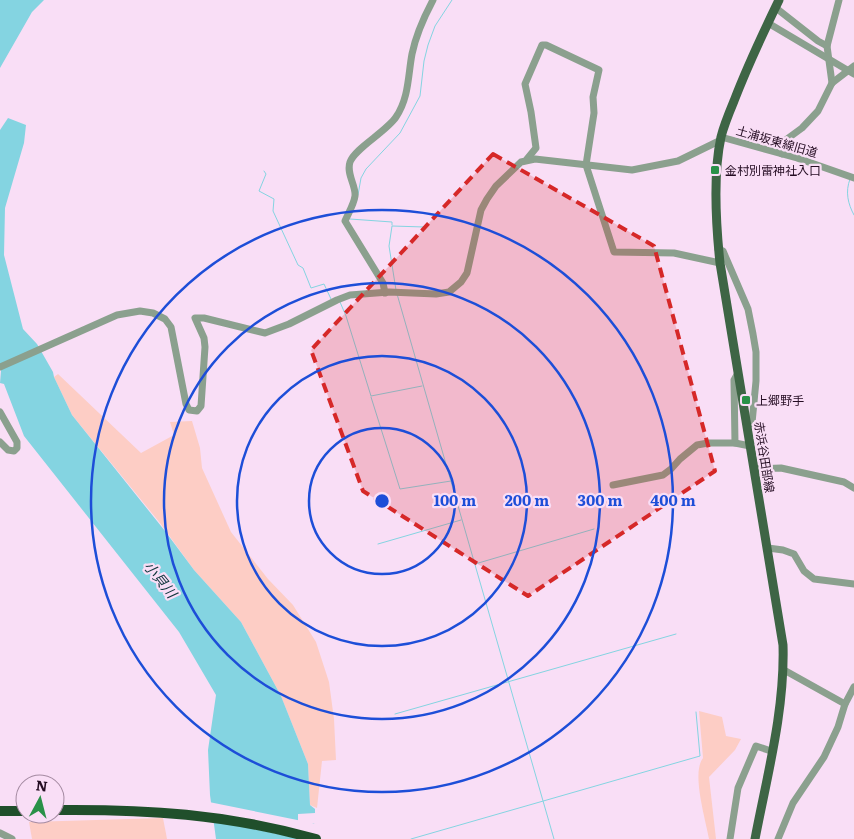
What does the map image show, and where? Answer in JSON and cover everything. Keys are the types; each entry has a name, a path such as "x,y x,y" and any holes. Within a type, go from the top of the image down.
{"highway":[{"path":"65,810 109,809 184,813 259,824 316,839"},
{"path":"0,811 15,810"}],"main road":[{"name":"赤浜谷田部線","path":"755,839 780,708 784,670 780,622 718,249 716,208 721,139 738,92 777,4"}],"street":[{"path":"385,293 383,283 345,221 355,196 349,172 350,162 357,153 381,133 396,117 406,92 412,53 421,23 433,0"},
{"path":"832,83 827,46 839,0"},
{"path":"777,4 818,42 827,46"},
{"path":"768,23 852,70"},
{"path":"0,367 117,315 140,311 159,315 171,327 186,404 189,410 194,411 201,406 205,347 204,338 195,318 204,318 265,333 289,324 350,295 385,293 436,294 449,292 461,282 467,273 480,210 496,186 521,162 527,159 536,148 532,112 526,84 542,45 546,45 599,70 593,97 594,114 586,165 614,252 674,253 720,262"},
{"path":"782,154 787,139 802,128 818,111 832,83 852,70"},
{"path":"527,159 632,170 678,161 721,139"},
{"name":"土浦坂東線旧道","path":"721,139 809,161 854,178"},
{"path":"718,249 723,251 748,309 756,352 755,404 752,423 747,426"},
{"path":"735,443 734,380 738,373"},
{"path":"0,412 17,442 17,448 10,451 0,442"},
{"path":"613,485 663,474 697,445 735,443 750,446"},
{"path":"754,469 781,468 844,482 854,488"},
{"path":"768,548 794,554 804,570 814,579 854,584"},
{"path":"784,670 845,704"},
{"path":"778,839 793,803 824,758 838,727 845,704 854,688"},
{"path":"730,839 738,788 752,754 756,746 771,751"},
{"path":"0,833 12,839"}],"highlighted area":[{"path":"493,154 654,246 715,471 528,596 363,491 311,350"}],"shaded area":[{"path":"58,374 141,453 174,435 170,422 192,421 200,448 202,468 231,532 268,579 293,605 316,642 329,682 334,719 336,760 322,761 317,808 310,805 308,764 281,696 241,622 194,570 160,523 72,415 54,377"},
{"path":"699,711 722,717 726,736 741,739 735,750 709,777 716,839 709,839 700,797 698,774 703,758"},
{"path":"163,818 167,839 32,839 29,824 65,824 65,821"}],"water":[{"path":"0,0 44,0 32,12 0,68"},
{"name":"小貝川","path":"8,118 26,125 24,143 5,208 4,255 23,329 37,344 53,372 72,415 194,570 241,622 281,696 308,764 310,805 315,809 315,813 298,814 298,823 314,823 319,839 216,839 210,795 208,750 216,695 179,632 24,436 4,384 0,383 0,130"}],"pier":[{"path":"209,802 317,824 317,827 321,829 321,839 301,839 211,820"}],"waterway":[{"path":"358,195 361,178 366,169 400,133 420,96 428,45 435,26 452,0"},
{"path":"264,171 266,174 259,191 274,199 273,211 298,265 303,268 311,288 324,284 331,299"},
{"path":"850,179 848,198 854,215"},
{"path":"350,219 392,222 392,225"},
{"path":"396,290 389,246 392,226 424,227"},
{"path":"397,294 554,839"},
{"path":"340,302 371,396 422,386"},
{"path":"371,397 400,489 451,481"},
{"path":"378,544 461,520"},
{"path":"475,564 594,529"},
{"path":"395,714 676,634"},
{"path":"411,839 700,756 696,712"}],"place":[{"name":"金村別雷神社入口","path":"715,170"},
{"name":"上郷野手","path":"746,400"}]}
